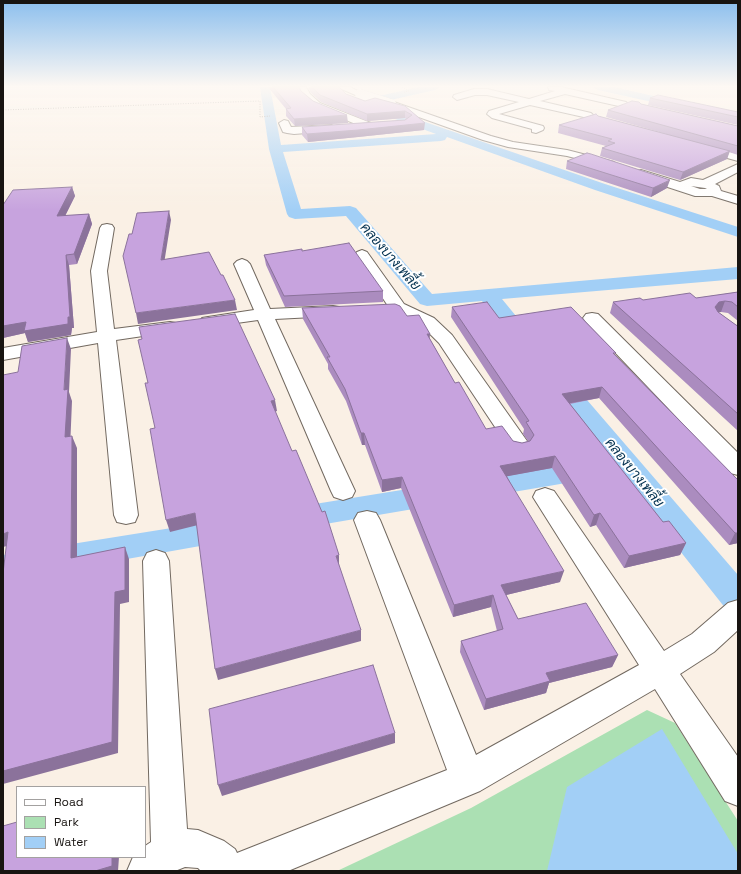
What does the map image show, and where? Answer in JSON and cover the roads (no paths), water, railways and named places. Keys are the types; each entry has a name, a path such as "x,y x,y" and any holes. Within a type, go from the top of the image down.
{"street":[{"path":"287,128 288,130 294,131 335,128"},
{"path":"465,128 487,138 512,145 567,152 618,163 567,144 551,146 520,141 478,128"},
{"path":"536,130 538,128"},
{"path":"692,145 738,158"},
{"path":"637,169 688,185 689,190 699,193 709,188 738,167"},
{"path":"709,188 738,200"},
{"path":"107,228 99,271 126,515"},
{"path":"362,255 390,308 428,322 446,339 519,446"},
{"path":"242,264 343,491"},
{"path":"3,354 105,336 265,314 351,310"},
{"path":"592,318 738,466"},
{"path":"545,497 738,788"},
{"path":"367,520 468,779"},
{"path":"156,561 158,861 185,848 198,849 211,854 221,863 225,871"},
{"path":"241,871 468,779 660,670 703,643 738,612"}],"water":[{"path":"662,729 738,854 738,871 547,871 567,787"}],"waterway":[{"name":"คลองบางเพลี้ย","path":"272,128 275,149"},
{"path":"432,128 600,187 738,232"},
{"path":"275,149 441,137"},
{"name":"คลองบางเพลี้ย","path":"275,149 295,214 350,211 427,300 488,295"},
{"path":"488,295 738,273"},
{"name":"คลองบางเพลี้ย","path":"488,295 528,344"},
{"name":"คลองบางเพลี้ย","path":"554,376 626,463"},
{"path":"290,519 626,463"},
{"name":"คลองบางเพลี้ย","path":"626,463 738,599"},
{"path":"3,568 234,529"}]}
